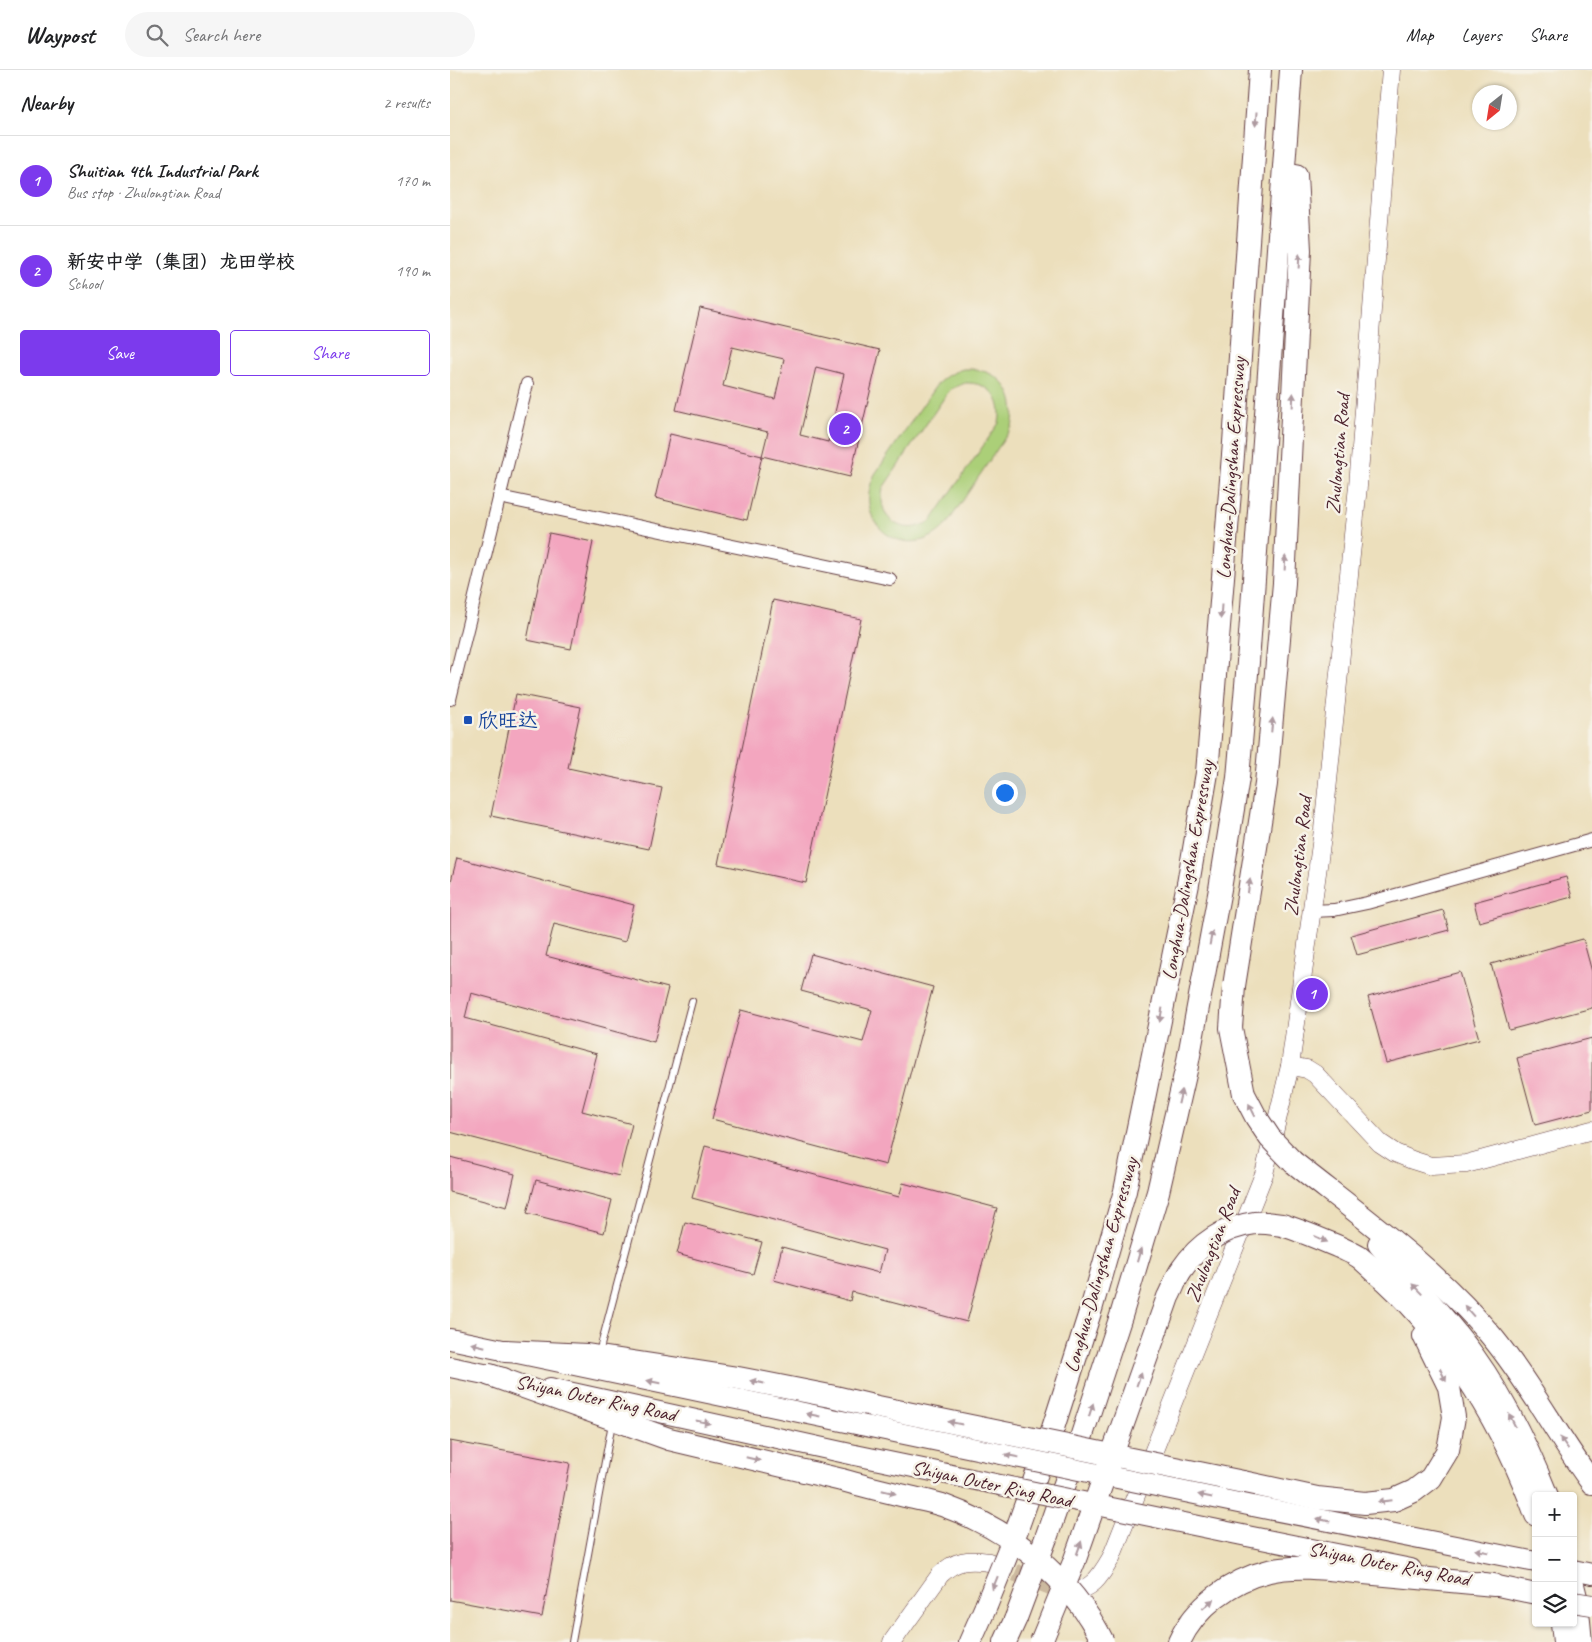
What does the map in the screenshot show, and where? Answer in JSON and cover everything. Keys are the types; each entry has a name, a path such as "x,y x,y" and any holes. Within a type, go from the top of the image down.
{"highway":[{"name":"Longhua-Dalingshan Expressway","path":"970,1642 1018,1526 1053,1428 1089,1316 1125,1191 1188,884 1207,774 1260,70"},
{"name":"Longhua-Dalingshan Expressway","path":"1005,1642 1016,1618 1082,1438 1158,1192 1187,1066 1217,908 1238,778 1275,300 1290,225 1291,74"},
{"path":"1290,225 1300,250 1284,583 1266,784 1234,986 1231,1028 1244,1094 1270,1138 1293,1162 1400,1248 1461,1302 1494,1339 1592,1482"},
{"path":"1346,1204 1409,1281 1441,1314 1472,1354 1500,1397 1533,1460 1545,1492"},
{"path":"1041,1642 1074,1562 1168,1297 1181,1271 1197,1251 1208,1242 1233,1228 1256,1223 1282,1225 1308,1233 1358,1256 1406,1300 1431,1328 1482,1401 1504,1439 1532,1506"},
{"path":"505,1351 598,1357 738,1378 1317,1498 1365,1503 1394,1500 1414,1491 1431,1478 1448,1450 1454,1417 1449,1387 1406,1300"},
{"path":"490,1375 669,1439 939,1504 969,1515 1024,1548 1049,1569 1078,1600 1103,1642"},
{"path":"1179,1642 1184,1630 1206,1603 1238,1582 1269,1571 1311,1568 1494,1586"},
{"path":"1577,1601 1581,1642"},
{"path":"1562,1627 1564,1642"}],"main road":[{"name":"Shiyan Outer Ring Road","path":"450,1339 1253,1506 1532,1561"},
{"name":"Shiyan Outer Ring Road","path":"450,1367 855,1455 1532,1593"},
{"path":"1577,1571 1592,1574"},
{"path":"1577,1603 1592,1605"}],"street":[{"name":"Zhulongtian Road","path":"1069,1593 1080,1591 1091,1585 1102,1574 1111,1558 1264,1174 1290,1066 1323,830 1357,496 1391,70"},
{"path":"450,699 527,384"},
{"path":"499,497 890,579"},
{"path":"1312,911 1334,910 1367,903 1592,840"},
{"path":"1290,1066 1307,1069 1315,1074 1380,1144 1395,1153 1430,1166 1466,1164 1592,1130"},
{"path":"892,1642 940,1575 949,1566 962,1561 977,1560 989,1562"}],"lane":[{"path":"598,1357 692,1001"},
{"path":"572,1642 613,1419"}],"green space":[{"path":"963,369 976,369 987,372 1004,384 1010,393 1013,403 1012,427 947,524 932,536 916,542 901,541 887,534 876,524 870,509 869,493 875,474 935,387 944,378","holes":["965,383 974,383 988,389 997,400 1000,414 999,423 931,521 911,528 894,523 884,509 882,499 883,488 951,389"]}],"building":[{"path":"700,308 880,350 850,477 762,456 768,432 676,410","holes":["732,347 784,359 775,399 723,386","816,367 844,374 828,442 800,435"]},
{"path":"670,434 762,456 747,520 655,498"},
{"path":"549,533 593,542 571,649 527,640"},
{"path":"773,600 861,619 806,883 718,864"},
{"path":"516,694 581,707 568,768 662,788 649,849 491,816"},
{"path":"457,858 634,905 625,942 554,924 546,956 668,988 654,1042 471,993 465,1018 597,1054 582,1111 632,1124 619,1176 450,1132 450,885"},
{"path":"1566,877 1572,897 1479,922 1474,902"},
{"path":"1443,910 1449,930 1357,955 1351,935"},
{"path":"1583,939 1592,972 1592,1008 1509,1030 1491,964"},
{"path":"811,954 933,987 886,1165 712,1119 741,1010 863,1042 872,1010 801,991"},
{"path":"1460,972 1479,1039 1386,1063 1368,997"},
{"path":"1592,1038 1592,1110 1535,1125 1517,1058"},
{"path":"705,1146 899,1197 903,1183 997,1208 967,1322 852,1292 850,1301 774,1280 782,1247 879,1273 885,1250 692,1198"},
{"path":"450,1157 515,1174 507,1207 450,1192"},
{"path":"536,1180 612,1200 604,1233 527,1213"},
{"path":"685,1222 762,1242 753,1274 677,1254"},
{"path":"450,1441 570,1463 542,1617 450,1600"}],"tunnel":[{"path":"990,1563 1069,1593"}],"place":[{"name":"新安中学（集团）龙田学校","path":"845,429"},
{"name":"欣旺达","path":"468,720"},
{"name":"Shuitian 4th Industrial Park","path":"1312,994"}]}
